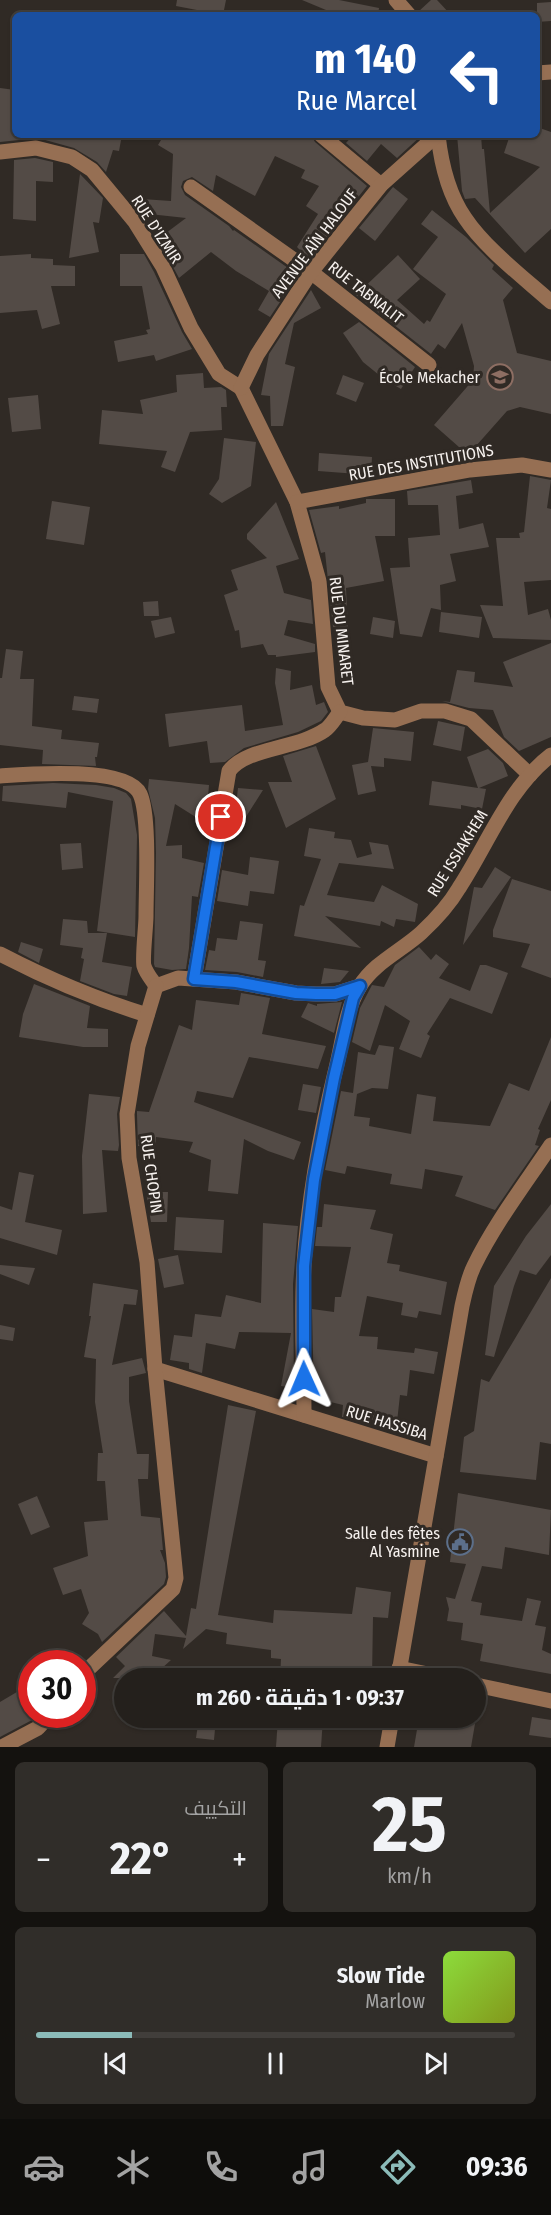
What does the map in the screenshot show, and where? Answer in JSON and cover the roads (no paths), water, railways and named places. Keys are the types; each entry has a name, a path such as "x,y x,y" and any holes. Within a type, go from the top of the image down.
{"street":[{"path":"396,0 406,12"},
{"path":"325,138 381,185"},
{"name":"AVENUE AÏN HALOUF","path":"241,388 257,355 311,272 381,185 434,138"},
{"path":"438,138 450,189 465,218 507,262 551,302"},
{"name":"RUE D'IZMIR","path":"0,152 36,148 72,157 92,170 135,222 163,267 191,328 219,374 241,388"},
{"name":"RUE TABNALIT","path":"191,188 311,272 429,365"},
{"name":"RUE DU MINARET","path":"241,388 297,502 319,581 328,687 340,712"},
{"name":"RUE DES INSTITUTIONS","path":"297,502 470,470 522,465 551,470"},
{"path":"194,979 229,771 235,763 250,756 310,738 327,729 340,712 363,718 395,720 421,711 446,711 471,719 530,775"},
{"name":"RUE ISSIAKHEM","path":"360,986 380,963 421,933 440,913 458,890 498,820 535,768 551,755"},
{"path":"0,776 60,773 108,776 131,784 139,791 143,805 146,894 144,965 156,986 178,978 236,982 296,993 335,994 360,986"},
{"path":"0,954 85,995 147,1016"},
{"name":"RUE CHOPIN","path":"96,1662 173,1588 176,1578 155,1369 147,1262 129,1158 127,1114 138,1046 156,986"},
{"path":"304,1415 304,1266 307,1232 334,1078 353,998 360,986"},
{"path":"400,1668 462,1306 473,1268 487,1242 551,1145"},
{"name":"RUE HASSIBA","path":"155,1369 436,1456"},
{"path":"486,1686 551,1701"},
{"path":"2,1747 38,1728"},
{"path":"387,1747 390,1728"}],"place":[{"name":"École Mekacher","path":"500,377"},
{"name":"Salle des fêtes Al Yasmine","path":"460,1542"}]}
